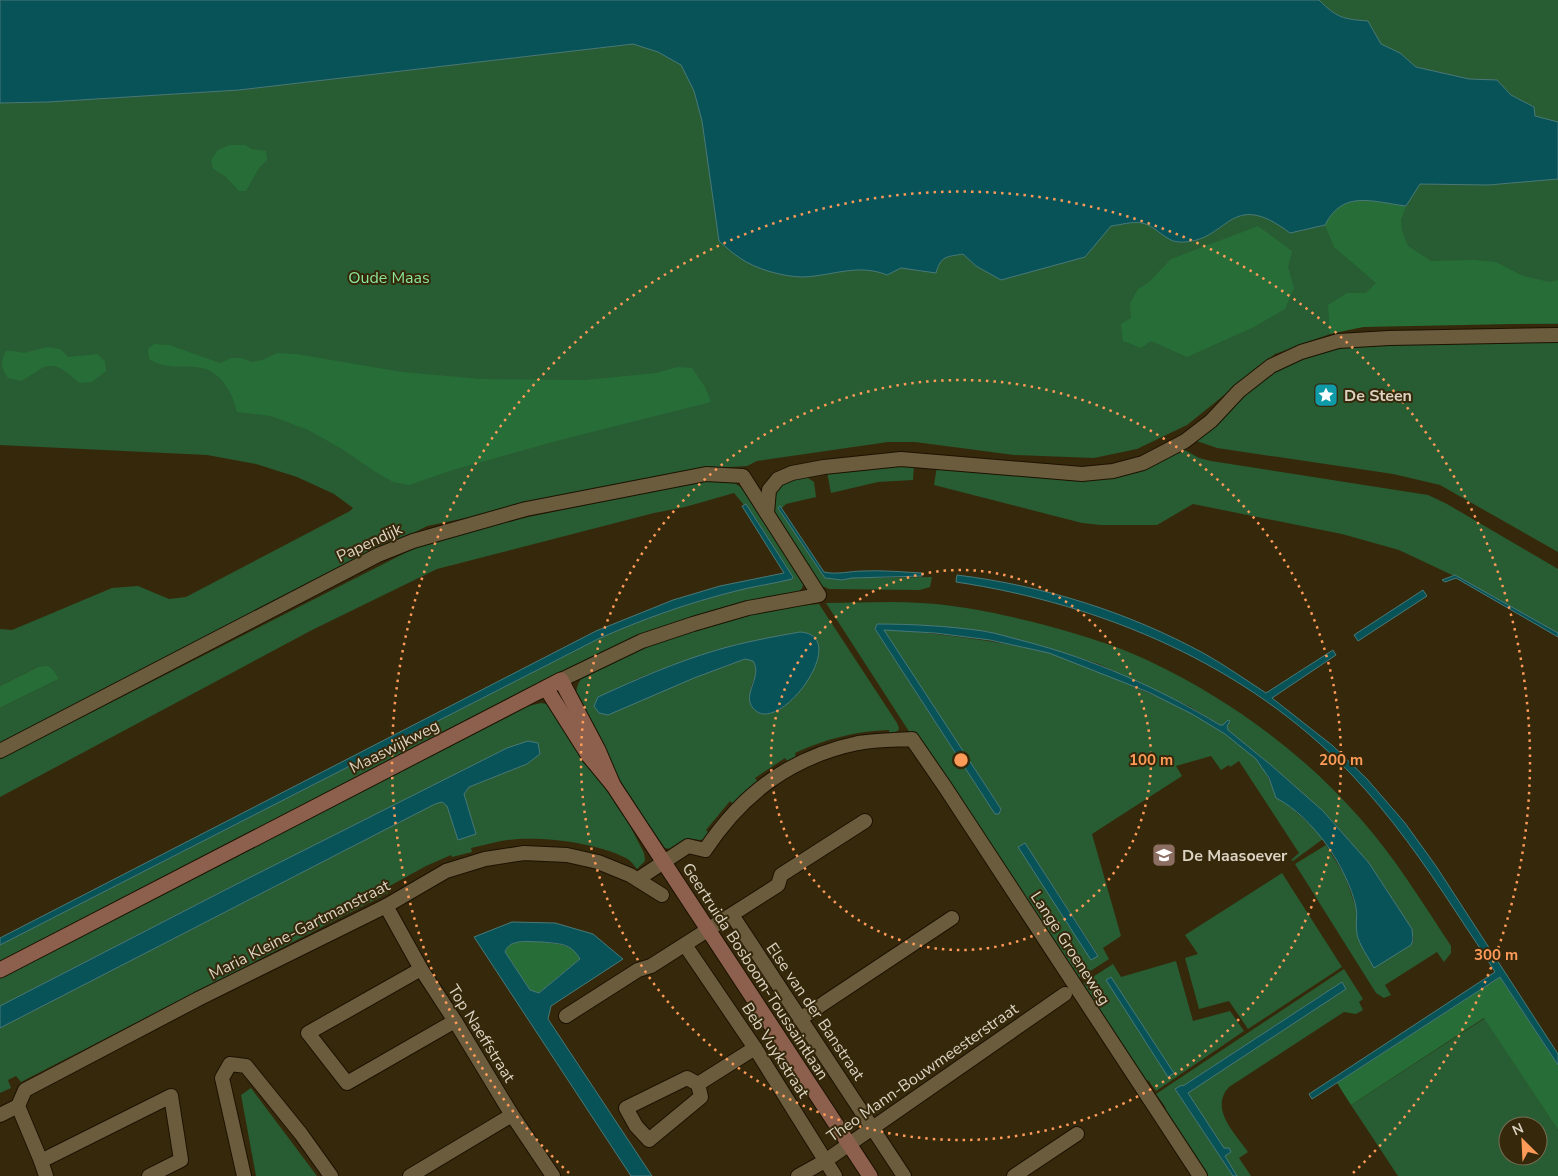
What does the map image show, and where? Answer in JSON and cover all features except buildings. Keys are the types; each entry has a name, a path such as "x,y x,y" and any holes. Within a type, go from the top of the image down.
{"street":[{"path":"767,513 769,490 778,479 792,473 824,467 901,459 1082,474 1113,471 1143,463 1189,439 1211,421 1239,390 1271,366 1301,352 1338,341 1389,338 1558,335"},
{"name":"Papendijk","path":"0,751 378,555 427,536 526,509 706,474 743,476 767,513"},
{"name":"Maaswijkweg","path":"0,970 561,680 642,642 693,624 748,608 819,595 767,513"},
{"name":"Geertruida Bosboom-Toussaintlaan","path":"561,680 598,750 613,785"},
{"name":"Geertruida Bosboom-Toussaintlaan","path":"546,688 589,756 613,785 870,1176"},
{"name":"Lange Groeneweg","path":"663,861 688,846 705,850 716,832 741,803 779,774 819,753 860,743 912,739 946,786 1200,1176"},
{"path":"566,1016 638,970 651,966 685,945 778,885 781,875 865,821"},
{"name":"Maria Kleine-Gartmanstraat","path":"0,1115 18,1106 25,1090 198,998 386,906 446,872 485,859 524,853 568,855 598,862 638,880 662,895"},
{"path":"638,880 663,861"},
{"name":"Top Naeffstraat","path":"386,906 421,970 455,1021 548,1174"},
{"name":"Else van der Banstraat","path":"732,915 904,1176"},
{"path":"800,1019 952,918"},
{"name":"Beb Vuykstraat","path":"685,945 755,1048 835,1176"},
{"path":"421,970 308,1034 348,1083 455,1021"},
{"name":"Theo Mann-Bouwmeesterstraat","path":"798,1176 825,1161 1065,994"},
{"path":"698,1084 755,1048"},
{"path":"244,1176 222,1078 230,1064 246,1066 301,1134 331,1176"},
{"path":"688,1078 698,1084 701,1097 649,1140 636,1126 626,1108 688,1078"},
{"path":"41,1161 170,1096 181,1160 149,1176"},
{"path":"18,1106 46,1176"},
{"path":"412,1176 512,1115"},
{"path":"1014,1176 1077,1134"}],"green space":[{"name":"Oude Maas","path":"886,0 1558,0 1558,324 1389,324 1330,331 1330,334 1275,354 1187,425 1137,449 1094,458 1014,455 915,442 888,442 757,461 747,466 700,469 427,526 0,748 0,708 59,679 38,667 0,686 0,629 12,630 112,588 138,586 169,599 186,597 353,508 334,494 297,477 256,464 207,455 0,445 0,103 48,102 239,90 633,44"},
{"path":"229,145 245,145 252,149 266,151 267,160 259,168 246,191 239,191 225,176 213,169 211,160 218,150"},
{"path":"1348,201 1372,201 1406,206 1401,220 1402,231 1408,246 1431,261 1474,260 1496,262 1523,276 1550,282 1558,280 1558,323 1363,327 1330,334 1328,305 1347,293 1366,293 1376,283 1334,247 1325,225 1335,211"},
{"path":"1258,226 1292,251 1288,267 1294,288 1285,309 1254,327 1187,357 1151,341 1141,348 1123,341 1121,324 1131,318 1130,303 1138,289 1148,283 1171,259"},
{"path":"1558,342 1558,552 1440,485 1393,474 1217,448 1194,440 1264,379 1291,363 1317,353 1371,346 1439,343"},
{"path":"154,344 169,345 220,363 231,358 241,358 252,362 262,360 277,353 296,354 402,372 481,379 585,380 656,373 677,367 692,368 705,387 711,402 564,439 456,469 409,485 393,482 342,449 308,430 271,416 237,412 229,391 215,374 202,368 169,366 156,363 149,359 148,349"},
{"path":"48,347 60,349 68,357 97,354 105,361 106,371 92,382 80,383 63,370 53,366 42,368 21,381 8,378 2,364 6,351 24,353"},
{"path":"1183,449 1199,458 1211,461 1428,495 1447,504 1558,569 1558,633 1455,575 1399,550 1342,534 1193,504 1157,525 1082,523 934,485 937,466 1063,479"},
{"path":"914,465 913,480 878,482 831,493 827,472"},
{"path":"805,476 814,482 816,497 786,504 782,508 780,506 825,578 842,580 852,578 932,577 930,587 920,590 829,589 820,585 776,518 774,508 774,498 781,484 785,481"},
{"path":"706,480 733,482 745,490 804,582 798,593 689,617 606,651 545,680 0,961 0,945 598,639 683,606 735,591 792,579 793,577 746,504 744,505 734,493 437,569 312,630 0,797 0,759 405,553 439,538 514,520"},
{"path":"909,602 963,608 1047,626 1119,648 1176,675 1234,709 1287,748 1313,770 1359,817 1384,847 1451,946 1451,953 1444,962 1437,952 1385,985 1391,995 1384,998 1376,993 1295,864 1326,845 1345,876 1356,908 1357,935 1411,945 1414,940 1412,929 1369,863 1323,811 1228,730 1227,726 1220,725 1189,706 1099,664 1045,647 985,631 877,624 875,629 995,814 1001,811 1001,809 883,630 966,638 1047,652 1138,688 1180,707 1219,730 1255,758 1265,772 1276,798 1285,802 1323,839 1293,861 1291,860 1299,853 1239,761 1221,770 1211,756 1176,766 1182,776 1092,834 1121,936 1103,948 1109,959 1078,979 925,745 923,746 910,733 826,603","holes":["1025,843 1098,956 1018,847"]},
{"path":"819,604 897,723 898,731 889,734 889,730 865,732 841,737 795,753 796,758 788,762 785,758 755,778 758,782 733,804 730,801 706,830 709,833 706,838 701,840 691,839 670,849 665,848 616,778 576,697 579,683 584,675 670,639 728,620","holes":["800,632 808,679 787,704 773,712 765,713 757,712 751,694 757,670 753,661 745,659 694,678 634,680 676,664 716,652"]},
{"path":"48,666 59,679 0,708 0,686 38,667"},
{"path":"541,703 552,705 560,714 628,822 644,853 645,861 637,869 627,859 613,852 565,841 515,839 471,848 472,852 452,857 451,855 426,866 386,888 388,893 21,1082 16,1076 8,1080 11,1088 0,1093 0,1028 435,804 442,802 447,806 450,815 476,834 464,794 469,787 527,764 528,741 507,748 0,1006 0,974 516,709"},
{"path":"1282,873 1342,967 1248,1029 1229,1001 1199,1009 1185,958 1198,954 1185,935"},
{"path":"526,941 569,947 580,959 539,993 530,990 505,952 507,948 515,943"},
{"path":"1176,961 1193,1021 1230,1011 1244,1031 1156,1091 1148,1080 1146,1082 1082,984 1113,964 1121,977"},
{"path":"1344,969 1363,999 1359,1002 1363,1010 1356,1014 1344,1012 1229,1087 1224,1095 1222,1104 1226,1121 1248,1152 1239,1158 1251,1176 1237,1176 1225,1156 1231,1152 1224,1148 1187,1093 1346,989 1342,982 1183,1086 1175,1089 1233,1176 1207,1176 1156,1094"},
{"path":"1500,977 1558,1065 1558,1130 1484,1018 1351,1105 1337,1083"},
{"path":"1485,1018 1558,1130 1558,1176 1398,1176 1351,1105"},
{"path":"251,1088 317,1176 256,1176 241,1095"}],"water":[{"path":"0,0 1319,0 1336,14 1368,21 1381,44 1400,53 1416,67 1469,79 1497,80 1511,95 1534,107 1535,116 1558,122 1558,179 1488,185 1420,184 1406,206 1360,200 1350,202 1341,206 1332,214 1325,225 1290,233 1269,220 1254,215 1241,216 1209,235 1196,240 1179,242 1170,239 1147,224 1131,223 1111,226 1085,257 1001,280 976,266 963,254 945,258 940,263 936,273 901,268 887,275 866,270 855,270 795,277 770,272 754,266 737,256 719,241 702,121 694,91 681,65 658,52 633,44 239,90 48,102 0,103"},
{"path":"746,504 793,577 792,579 743,589 683,606 598,639 0,945 0,938 596,631 673,600 720,586 784,573 742,506"},
{"path":"780,506 824,572 885,571 922,573 922,576 842,580 825,578 778,508"},
{"path":"957,575 1022,586 1116,613 1146,625 1205,654 1266,693 1333,650 1336,655 1272,698 1333,746 1367,779 1405,823 1436,866 1558,1054 1558,1065 1500,977 1312,1099 1309,1094 1495,972 1432,876 1393,823 1351,774 1310,735 1266,701 1219,671 1170,645 1118,624 1065,606 1011,592 956,582"},
{"path":"1455,575 1558,633 1558,637 1456,578 1445,582 1442,580"},
{"path":"1423,590 1427,596 1358,641 1354,635"},
{"path":"877,624 970,629 1050,648 1125,676 1173,699 1220,725 1223,725 1228,720 1230,721 1227,726 1228,730 1323,811 1369,863 1412,929 1413,940 1411,945 1374,968 1358,938 1356,931 1357,910 1345,876 1326,845 1303,817 1290,806 1276,798 1269,778 1256,759 1225,734 1192,714 1148,692 1049,653 990,640 935,633 884,630 1001,809 999,814 995,814 875,629"},
{"path":"800,632 814,637 819,649 816,664 808,680 795,696 782,708 768,714 756,711 751,705 749,700 756,667 753,661 745,659 694,678 608,715 599,713 594,706 598,697 642,677 687,660 737,645"},
{"path":"528,741 538,743 540,754 527,764 469,787 464,794 476,834 458,840 447,806 442,802 435,804 0,1028 0,1006 507,748"},
{"path":"1025,843 1098,956 1091,960 1018,847"},
{"path":"512,922 555,923 593,934 623,959 551,1006 548,1019 652,1176 631,1176 474,937","holes":["526,941 569,947 580,959 539,993 530,990 505,952 507,948 515,943"]},
{"path":"1111,977 1174,1073 1168,1077 1106,980"},
{"path":"1342,982 1346,989 1188,1093 1224,1148 1229,1148 1231,1152 1225,1156 1237,1176 1233,1176 1175,1089 1183,1086"}],"place":[{"name":"De Steen","path":"1326,395"},
{"name":"De Maasoever","path":"1164,855"}]}
